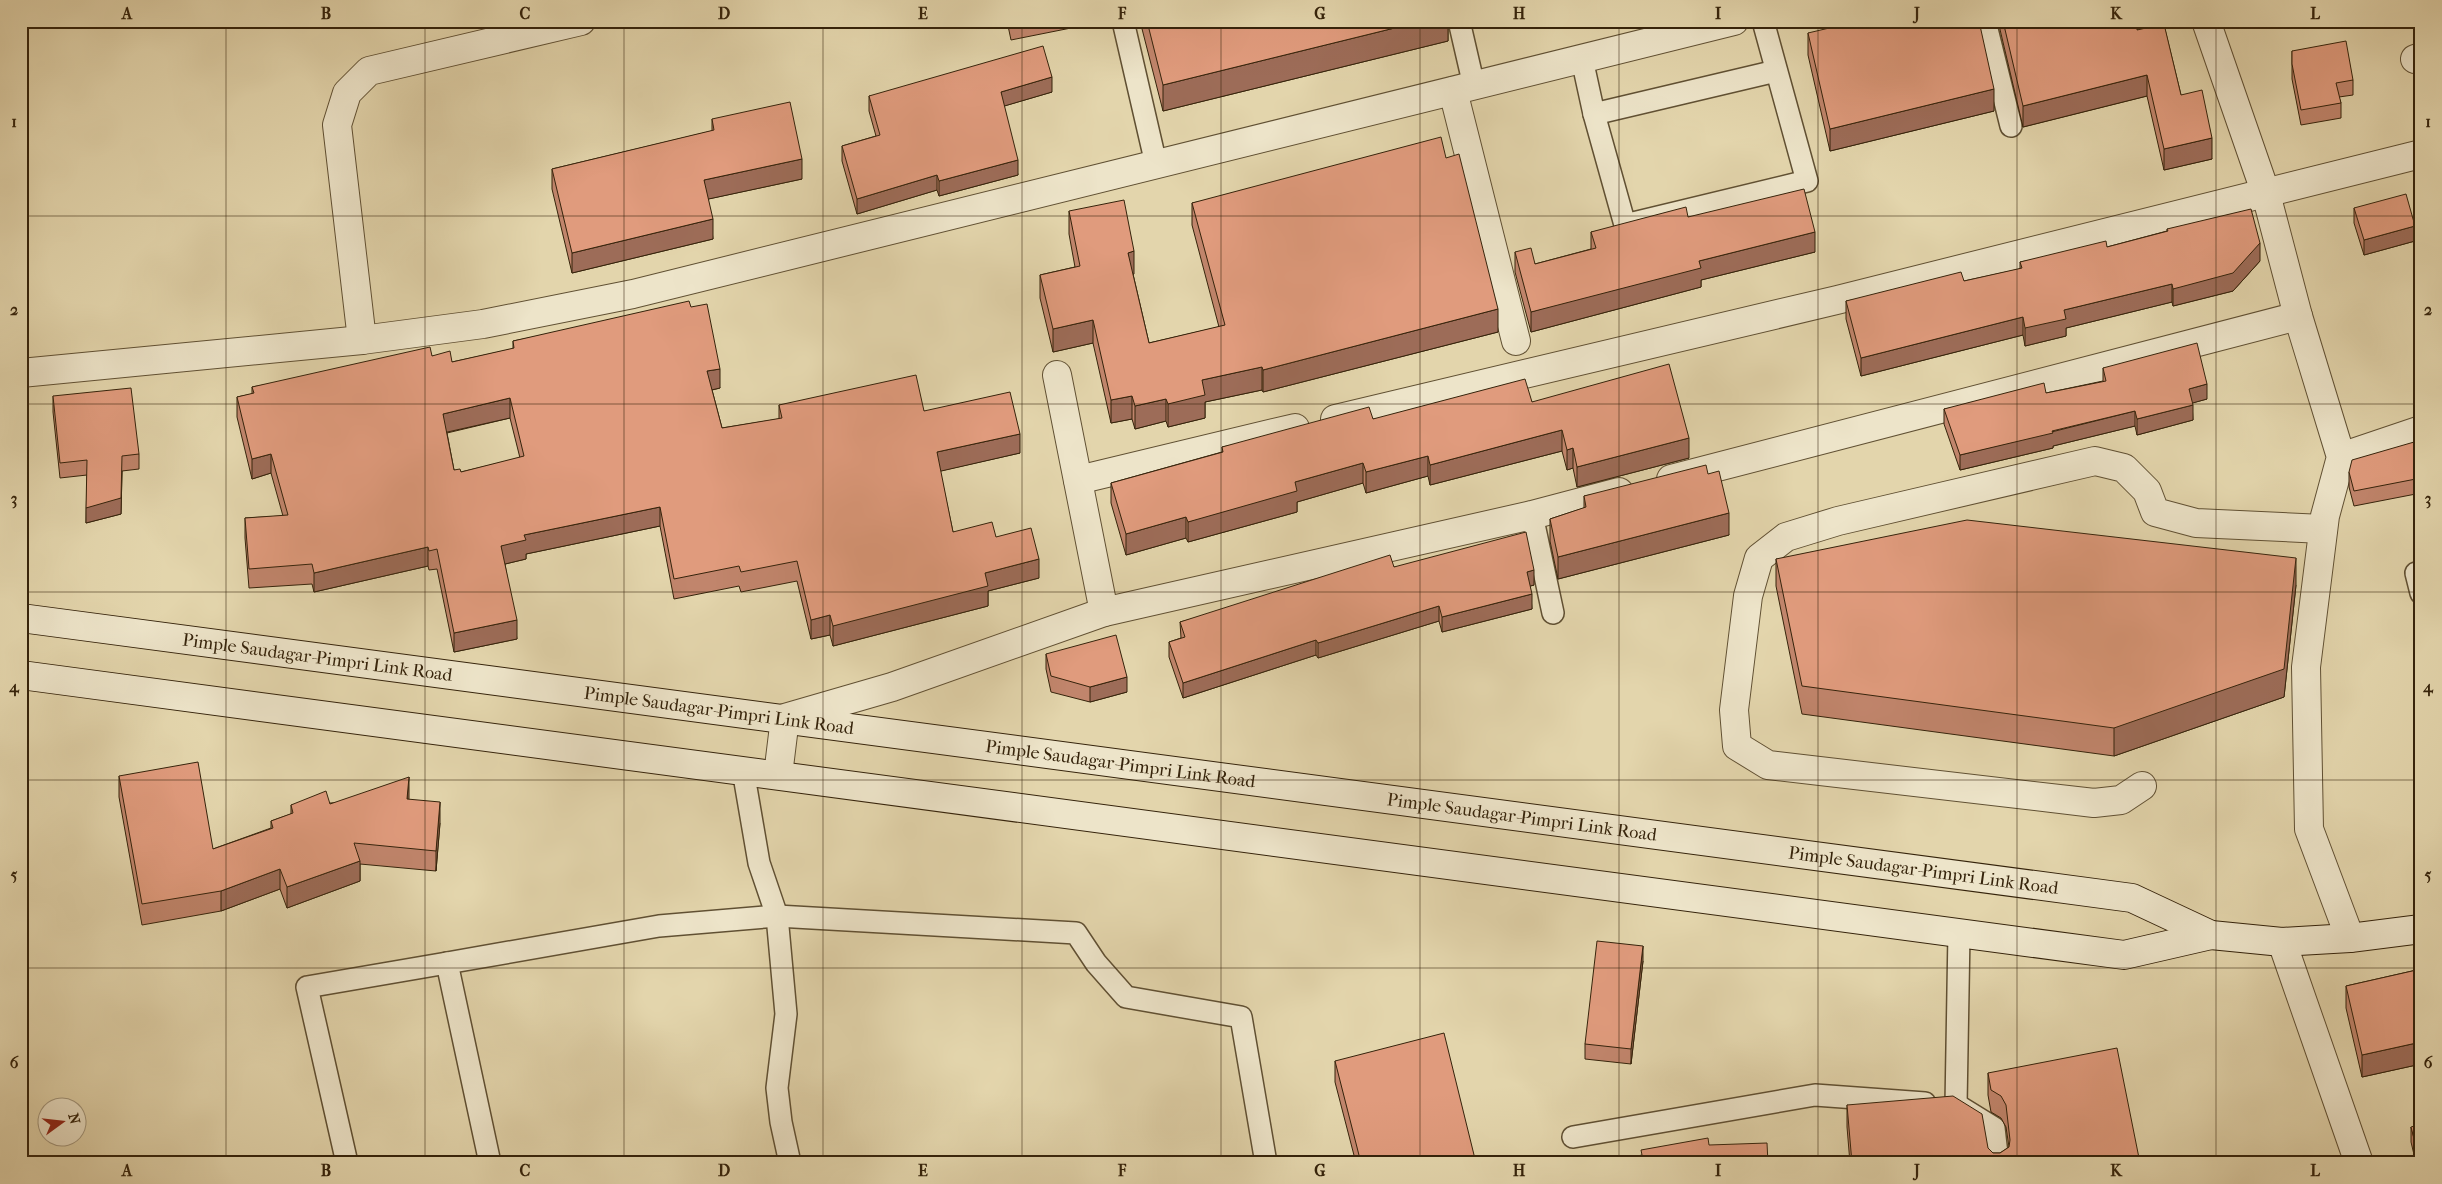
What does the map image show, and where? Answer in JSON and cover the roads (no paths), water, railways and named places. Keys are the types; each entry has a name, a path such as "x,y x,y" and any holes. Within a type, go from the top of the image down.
{"street":[{"path":"362,340 337,126 347,93 369,71 581,21"},
{"path":"21,373 362,340 483,324 632,294 1734,21"},
{"path":"2206,21 2266,194 2298,316 2341,457 2323,529 2306,667 2309,829 2350,938"},
{"path":"1464,88 1516,341"},
{"path":"1078,480 1837,300 2421,154"},
{"path":"778,775 785,718 892,687 1104,612 1532,515 2298,316"},
{"path":"1057,375 1104,612"},
{"path":"2341,457 2421,430"},
{"path":"2142,786 2121,800 2094,803 1768,765 1737,746 1734,710 1748,596 1759,558 1786,537 1838,522 2095,462 2124,468 2147,491 2155,512 2196,524 2323,529"},
{"name":"Pimple Saudagar-Pimpri Link Road","path":"21,618 2132,898 2211,935"},
{"name":"Pimple Saudagar-Pimpri Link Road","path":"21,676 743,770 2124,955 2211,935 2282,942 2350,938 2421,929"},
{"path":"2282,942 2358,1163"}],"lane":[{"path":"1123,21 1156,164"},
{"path":"1459,21 1464,88"},
{"path":"1582,59 1594,114 1625,225 1807,181 1799,145 1763,21"},
{"path":"1985,21 2011,126"},
{"path":"1594,114 1776,71"},
{"path":"1532,515 1553,613"},
{"path":"2421,572 2416,573 2421,593"},
{"path":"743,770 759,863 777,916 786,1014 777,1088 781,1122 790,1163"},
{"path":"347,1163 307,988 659,926 777,916 1076,932 1096,963 1126,997 1241,1017 1266,1163"},
{"path":"1956,1105 1959,933"},
{"path":"447,963 490,1163"},
{"path":"1573,1137 1815,1095 1956,1105 1994,1128 1998,1163"}]}
